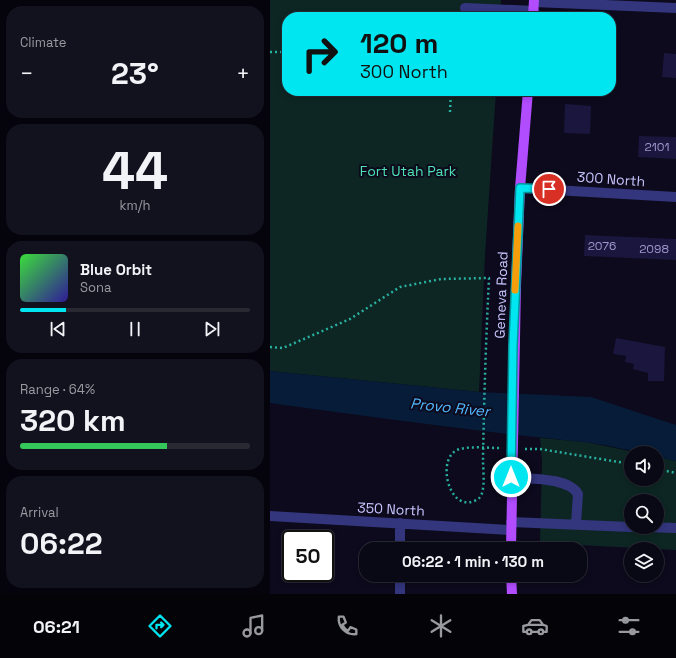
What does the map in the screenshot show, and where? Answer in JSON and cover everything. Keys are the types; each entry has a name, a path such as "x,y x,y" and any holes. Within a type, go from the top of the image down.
{"main road":[{"name":"Geneva Road","path":"511,542 513,346 520,188 528,96"},
{"path":"511,582 512,594"}],"street":[{"path":"465,8 676,8"},
{"name":"300 North","path":"520,188 676,197"},
{"path":"511,474 540,479 573,488 578,494 576,524"},
{"name":"350 North","path":"270,516 400,523 510,526 576,524 624,526"},
{"path":"400,523 400,542"},
{"path":"664,528 676,528"},
{"path":"400,582 400,594"}],"path":[{"path":"270,52 282,52"},
{"path":"450,112 451,96"},
{"path":"270,347 283,348 350,319 400,287 441,279 489,278 483,471"},
{"path":"664,470 676,472"}],"green space":[{"name":"Fort Utah Park","path":"270,0 501,0 500,12 282,12 282,96 496,96 485,255 479,392 270,371"},
{"path":"540,438 586,442 624,450 624,486 664,486 664,458 676,461 676,550 664,549 664,542 624,542 624,547 587,545 587,542 540,542 542,461"}],"water":[{"name":"Provo River","path":"270,371 479,392 591,397 676,425 676,461 664,458 664,446 624,446 624,449 592,443 465,429 270,403"}],"building":[{"path":"664,53 676,54 676,78 662,77"},
{"path":"565,104 591,106 590,134 564,133"},
{"path":"639,136 676,137 676,159 638,157"},
{"path":"585,235 676,239 676,260 584,256"},
{"path":"616,338 665,347 664,381 648,381 648,373 633,369 634,364 625,362 626,356 613,354"}],"slow traffic":[{"path":"515,290 518,226"}],"route":[{"path":"511,477 513,346 520,188 549,189"}]}
